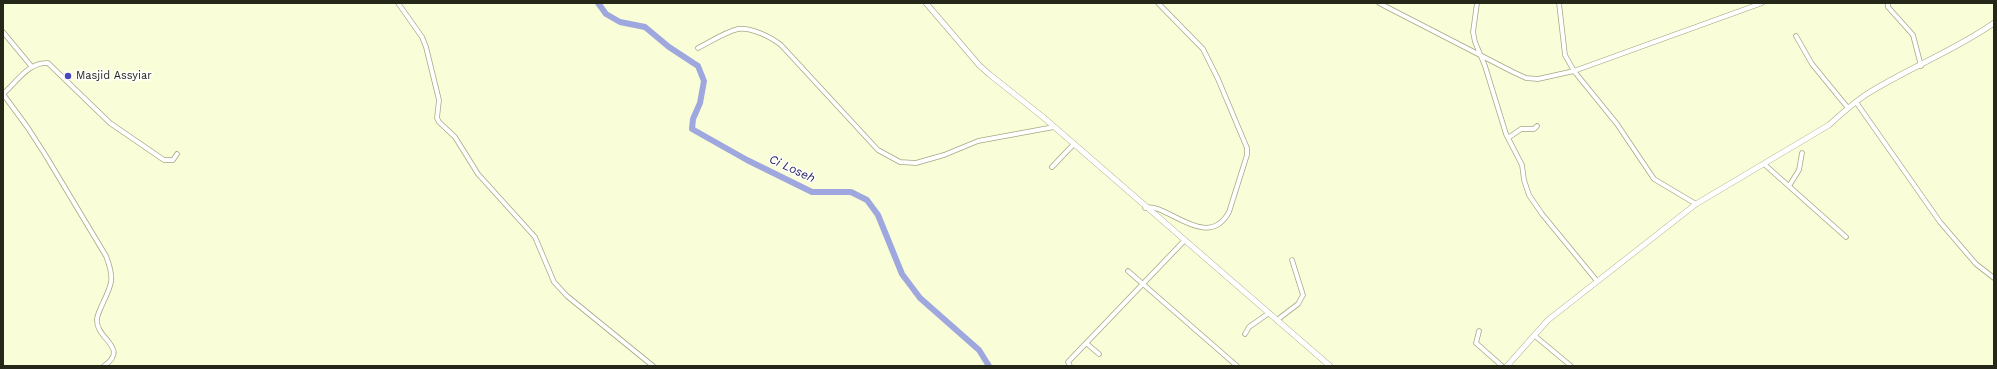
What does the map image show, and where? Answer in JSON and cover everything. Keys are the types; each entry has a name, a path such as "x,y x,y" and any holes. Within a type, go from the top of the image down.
{"street":[{"path":"398,3 418,31 426,47 439,100 437,118 439,122 455,137 478,174 535,237 554,282 567,296 612,331 653,366"},
{"path":"926,3 978,65 1054,127 1145,208 1269,313 1326,365"},
{"path":"1145,208 1155,207 1192,226 1207,227 1216,225 1225,220 1229,212 1247,155 1247,148 1218,79 1203,49 1158,3"},
{"path":"1379,3 1526,78 1544,78 1574,71 1762,3"},
{"path":"1477,3 1474,32 1475,42 1508,138 1522,165 1524,180 1529,195 1542,214 1597,281"},
{"path":"1559,3 1566,55 1574,71 1617,124 1654,179 1696,204"},
{"path":"1888,3 1888,7 1914,35 1921,66"},
{"path":"1508,366 1548,320 1696,204 1829,125 1856,102 1885,83 1921,66 1994,23"},
{"path":"698,48 738,29 749,30 771,38 781,45 878,150 900,162 916,163 944,155 978,141 1054,127"},
{"path":"3,32 32,66"},
{"path":"1796,36 1812,64 1848,108"},
{"path":"104,366 111,361 114,356 114,351 98,326 97,317 112,285 111,269 106,256 64,186 28,128 3,94 32,66 43,63 52,65 110,123 164,160 173,160 177,154"},
{"path":"1856,102 1940,222 1976,264 1994,278"},
{"path":"1508,138 1521,130 1532,129 1537,126"},
{"path":"1052,167 1073,145"},
{"path":"1789,186 1799,170 1802,153"},
{"path":"1764,164 1846,237"},
{"path":"1070,366 1068,362 1184,241"},
{"path":"1277,320 1298,304 1302,295 1292,260"},
{"path":"1128,271 1142,285 1237,366"},
{"path":"1245,334 1249,327 1269,313"},
{"path":"1479,331 1476,343 1502,366"},
{"path":"1535,336 1571,366"},
{"path":"1086,343 1099,354"}],"waterway":[{"name":"Ci Loseh","path":"598,3 606,14 620,22 645,27 669,47 698,66 704,81 700,103 693,119 692,129 747,160 812,192 851,192 867,200 878,215 902,274 920,298 979,350 989,366"}],"place":[{"name":"Masjid Assyiar","path":"68,76"}]}
